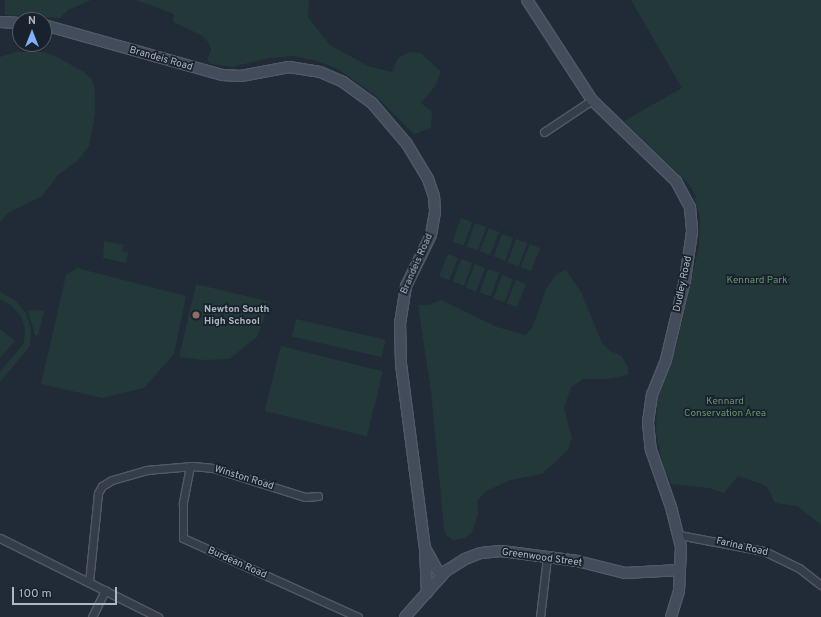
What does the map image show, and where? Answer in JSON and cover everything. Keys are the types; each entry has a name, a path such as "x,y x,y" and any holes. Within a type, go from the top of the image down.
{"street":[{"name":"Dudley Road","path":"528,0 592,100 676,181 690,207 692,232 685,280 666,360 652,394 648,423 651,450 679,535 679,590 671,617"},
{"path":"0,22 12,23"},
{"name":"Brandeis Road","path":"52,27 222,75 241,76 289,68 320,72 343,82 372,103 398,131 428,179 434,196 435,212 431,235 406,286 400,322 401,364 425,548 427,593"},
{"path":"544,132 592,100"},
{"name":"Winston Road","path":"89,582 98,493 102,486 112,480 146,470 190,466 212,468 305,497 318,496"},
{"name":"Burdean Road","path":"190,466 183,503 183,538 358,617"},
{"name":"Farina Road","path":"679,535 764,551 799,568 821,585"},
{"path":"0,538 158,617"},
{"name":"Brandeis Road","path":"425,548 441,577"},
{"name":"Greenwood Street","path":"405,617 453,565 481,553 501,551 547,557 625,572 680,570"},
{"path":"540,617 547,557"},
{"path":"92,617 105,590"}],"green space":[{"path":"5,0 91,0 68,10 60,18 52,18 52,12 12,12 12,15 5,15"},
{"path":"136,0 309,0 308,17 330,45 368,66 392,72 398,58 410,52 421,53 441,72 435,86 421,103 432,112 431,128 414,134 376,96 336,68 317,61 293,56 269,58 232,67 211,64 207,60 211,50 209,43 201,35 173,22 174,14"},
{"path":"631,0 821,0 821,525 797,506 775,503 767,487 762,484 738,476 724,493 709,488 671,484 663,466 656,433 657,399 676,348 699,246 700,216 694,198 697,198 689,184 624,121 682,88"},
{"path":"16,52 43,52 57,57 84,72 92,79 95,91 95,115 89,146 78,160 58,175 42,196 8,213 0,222 0,57"},
{"path":"461,218 472,222 464,246 452,241"},
{"path":"475,223 486,227 478,251 466,246"},
{"path":"489,228 499,232 490,255 480,251"},
{"path":"502,234 513,238 505,261 494,257"},
{"path":"516,239 527,243 519,267 507,262"},
{"path":"104,241 124,245 122,251 128,252 126,263 103,258"},
{"path":"530,244 540,248 531,271 521,267"},
{"path":"448,254 458,258 449,280 439,276"},
{"path":"461,259 472,263 464,286 453,282"},
{"path":"475,264 485,268 476,291 466,287"},
{"path":"77,268 186,296 174,354 144,388 102,398 41,384 66,275"},
{"path":"488,269 499,273 491,297 479,292"},
{"path":"566,270 581,292 602,343 610,351 622,356 628,368 628,375 608,379 583,379 571,387 564,408 572,438 568,450 542,474 510,480 486,491 477,501 478,514 472,532 465,538 453,540 446,535 444,528 431,391 418,305 429,305 441,300 497,327 526,335 533,326 546,289 557,274"},
{"path":"502,275 513,279 505,303 493,298"},
{"path":"516,280 526,284 517,307 507,303"},
{"path":"196,284 270,302 257,337 229,359 204,360 179,357"},
{"path":"0,292 15,300 26,313 31,329 30,346 0,382 0,372 24,343 25,329 21,316 11,305 0,299"},
{"path":"28,311 44,311 38,335 35,335"},
{"path":"296,319 386,340 382,357 292,337"},
{"path":"0,329 15,341 0,358"},
{"path":"281,346 383,371 367,436 265,411"}],"place":[{"name":"Newton South High School","path":"196,315"}],"park label":[{"name":"Kennard Park","path":"757,281"},
{"name":"Kennard Conservation Area","path":"725,406"}]}
